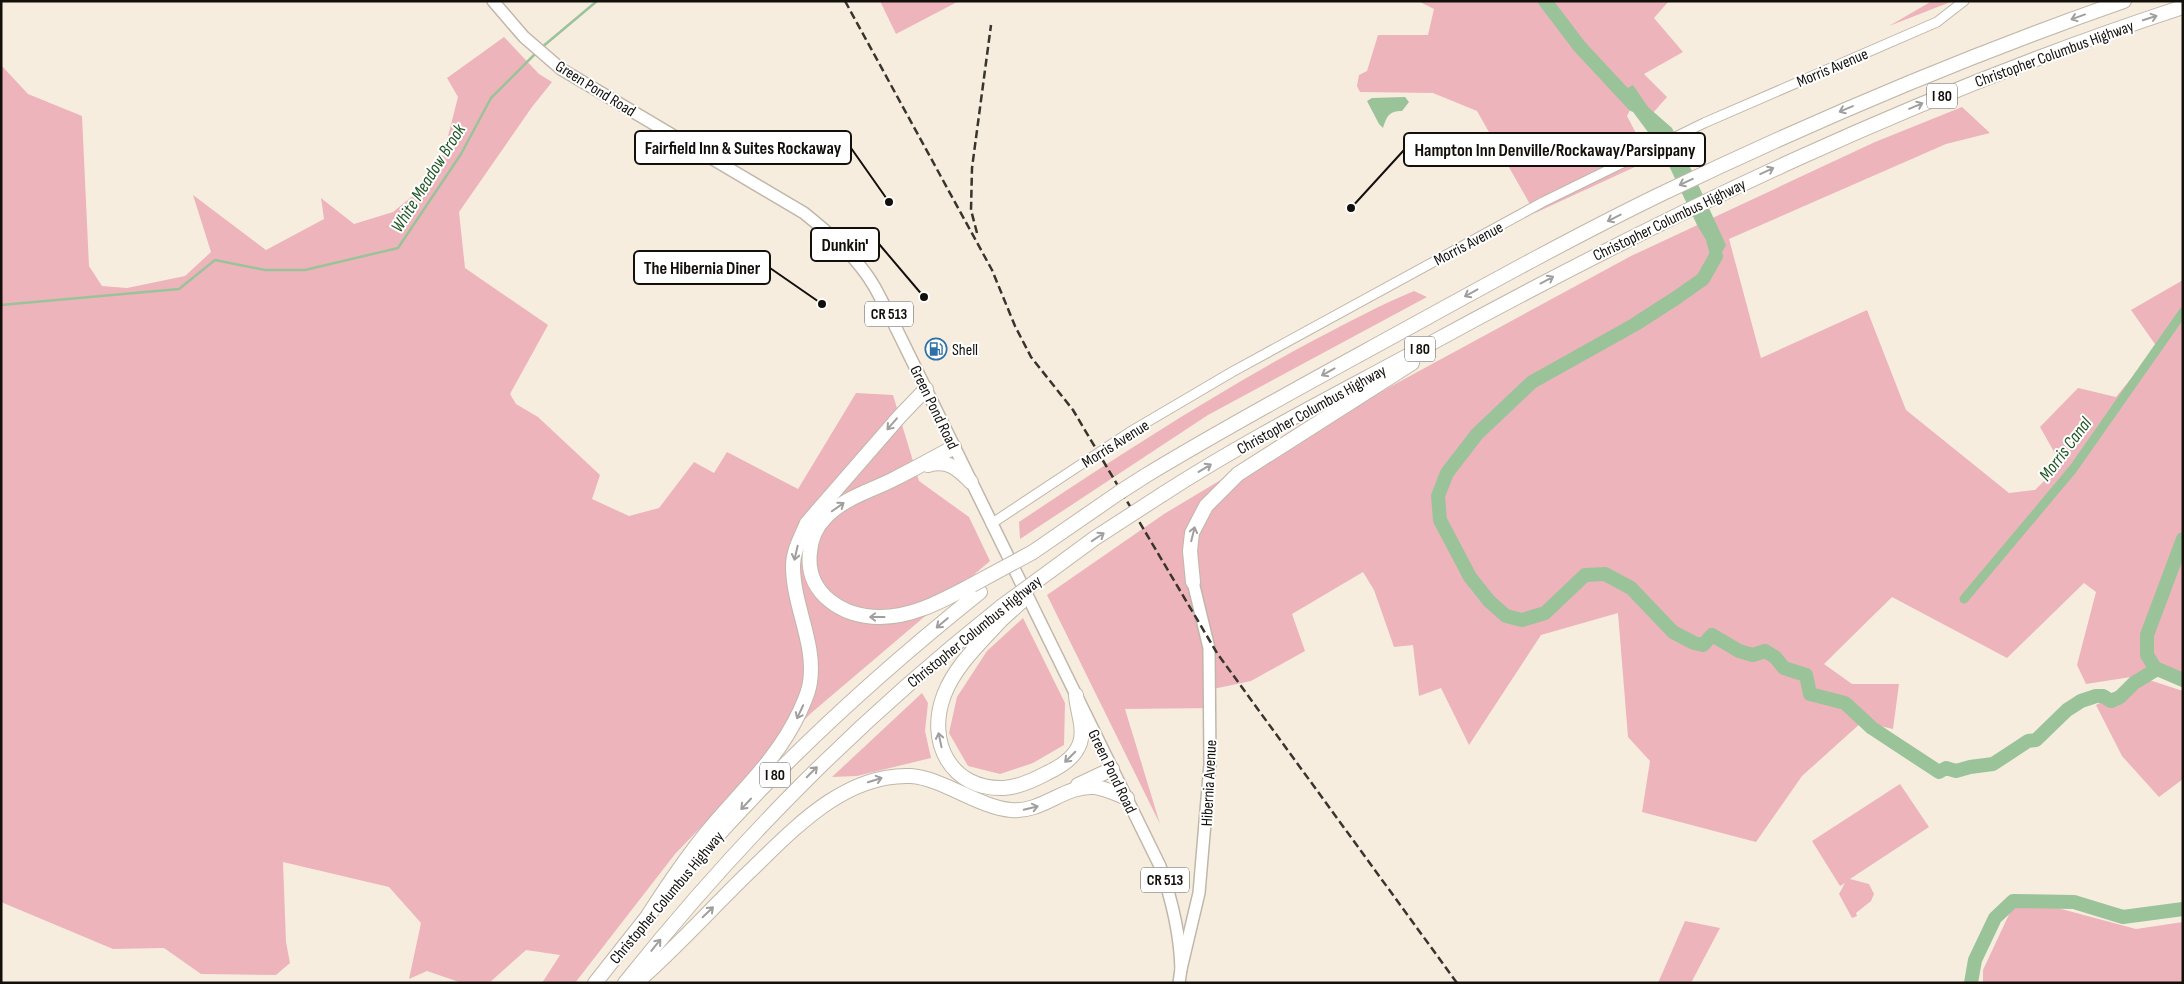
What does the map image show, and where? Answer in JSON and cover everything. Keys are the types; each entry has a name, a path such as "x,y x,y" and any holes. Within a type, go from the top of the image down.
{"highway":[{"name":"Christopher Columbus Highway","path":"595,983 649,914 729,822 800,750 976,588 1034,552 1145,476 1222,430 1490,283 1658,196 1804,127 1955,64 2124,1"},
{"name":"Christopher Columbus Highway","path":"625,983 713,876 794,790 890,699 1001,613 1070,556 1164,494 1272,429 1524,292 1707,199 1814,149 1935,98 2094,38 2183,7"},
{"path":"1193,582 1190,551 1192,533 1197,520 1206,506 1238,474 1524,292"},
{"path":"649,914 678,869 712,825 779,750 807,697 810,683 810,661 793,566 798,545 807,523 900,416 926,389"},
{"path":"954,447 844,502 824,519 812,537 810,570 815,586 827,600 842,609 867,617 898,616 928,607 976,588"},
{"path":"915,468 938,462 954,466 972,482"},
{"path":"1001,613 953,676 944,696 938,718 939,737 944,755 953,767 963,777 977,784 1006,788 1037,778 1054,770 1069,759 1080,743 1083,732 1076,710 1076,695"},
{"path":"1068,793 1076,786 1112,769"},
{"path":"636,983 792,831 828,803 849,790 884,777 914,776 988,805 1011,810 1038,806 1078,789 1094,788 1127,798"}],"main road":[{"name":"Green Pond Road","path":"493,1 524,37 561,69 804,214 831,235 850,254 874,286 1160,866 1178,930 1181,968"},
{"name":"Hibernia Avenue","path":"1180,983 1181,968 1199,893 1210,764 1209,648 1193,582"}],"street":[{"name":"Morris Avenue","path":"992,524 1099,452 1232,372 1543,202 1678,136 1937,22 1964,1"}],"shaded area":[{"path":"880,1 959,1 896,34"},
{"path":"1418,1 1669,1 1654,18 1683,52 1644,74 1667,97 1652,114 1635,100 1627,116 1650,160 1535,213 1477,111 1433,93 1360,92 1357,86 1359,75 1367,71 1378,35 1428,35 1434,9"},
{"path":"1932,1 1953,1 1889,26"},
{"path":"504,37 539,74 552,82 532,107 459,212 465,268 548,325 510,394 516,404 538,417 600,475 592,499 629,516 659,508 694,462 714,473 727,452 798,489 856,393 893,395 919,481 969,517 990,561 810,714 675,854 575,983 542,983 560,955 526,950 489,983 462,983 427,971 409,979 421,923 389,887 283,862 286,942 290,963 276,975 201,974 164,948 113,949 1,902 1,65 28,94 82,116 89,266 102,286 127,288 185,276 211,252 193,195 266,250 324,219 321,198 354,224 393,212 430,182 445,148 458,97 447,78"},
{"path":"1633,85 1648,107 1672,128 1726,245 1710,273 1701,268 1710,255 1706,240 1662,151 1619,93"},
{"path":"1405,97 1409,102 1402,111 1389,115 1383,128 1367,101 1372,98"},
{"path":"1962,107 1990,133 1946,144 1729,239 1761,358 1867,310 1906,410 2009,493 2035,490 2061,464 2040,427 2078,388 2116,397 2157,347 2131,310 2183,280 2183,677 2131,677 2086,684 2077,665 2096,592 2084,583 2007,658 1892,597 1824,664 1852,684 1899,684 1893,729 1862,722 1802,776 1756,842 1642,812 1650,761 1628,737 1618,613 1541,635 1469,745 1441,688 1419,696 1413,645 1394,647 1374,590 1363,572 1292,614 1305,651 1251,681 1213,689 1214,708 1125,709 1160,824 1047,595 1164,514 1244,466 1631,256 1875,142"},
{"path":"1414,291 1427,297 1208,415 1020,539 1019,522 1165,427 1316,339"},
{"path":"1023,618 1065,703 1064,745 1033,763 1000,774 968,766 949,733 957,697 987,651"},
{"path":"2146,679 2183,691 2183,779 2159,797 2122,756 2096,705"},
{"path":"922,693 928,703 925,731 931,758 857,776 832,777"},
{"path":"1900,784 1929,827 1850,879 1869,884 1874,894 1871,901 1856,913 1857,916 1852,918 1839,894 1845,883 1840,886 1812,841"},
{"path":"2039,903 2136,929 2183,922 2183,983 1983,983 1983,970 2012,908"},
{"path":"1685,921 1720,928 1691,983 1658,983"}],"waterway":[{"name":"White Meadow Brook","path":"541,48 597,1"},
{"path":"1545,1 1580,47 1634,105"},
{"name":"White Meadow Brook","path":"1,305 179,289 215,260 265,270 305,270 398,248 461,154 491,98 537,52"},
{"path":"1716,256 1703,279 1676,298 1634,325 1532,382 1477,434 1447,473 1438,496 1440,520 1470,577 1489,601 1506,616 1522,620 1545,613 1585,575 1605,574 1631,588 1673,632 1694,643 1703,645 1712,635 1739,651 1753,655 1765,651 1775,657 1784,668 1806,675 1810,694 1845,703 1872,728 1939,772 1946,768 1956,771 1993,764 2028,741 2036,740 2067,710 2081,701 2096,696 2103,696 2111,701 2120,697 2134,683 2157,669"},
{"name":"Morris Canal","path":"1964,599 2073,469 2183,312"},
{"path":"2183,539 2147,635 2147,655 2155,668 2183,680"},
{"path":"1971,983 1975,960 1995,918 2013,901 2074,902 2123,917 2183,909"}],"railway":[{"path":"845,1 992,270 1015,326 1031,357 1073,410 1217,653 1457,983"},
{"path":"977,233 971,210 972,168 991,25"}],"place":[{"name":"Fairfield Inn & Suites Rockaway","path":"889,202"},
{"name":"Hampton Inn Denville/Rockaway/Parsippany","path":"1351,208"},
{"name":"Dunkin'","path":"924,297"},
{"name":"The Hibernia Diner","path":"822,304"},
{"name":"Shell","path":"936,349"}]}
